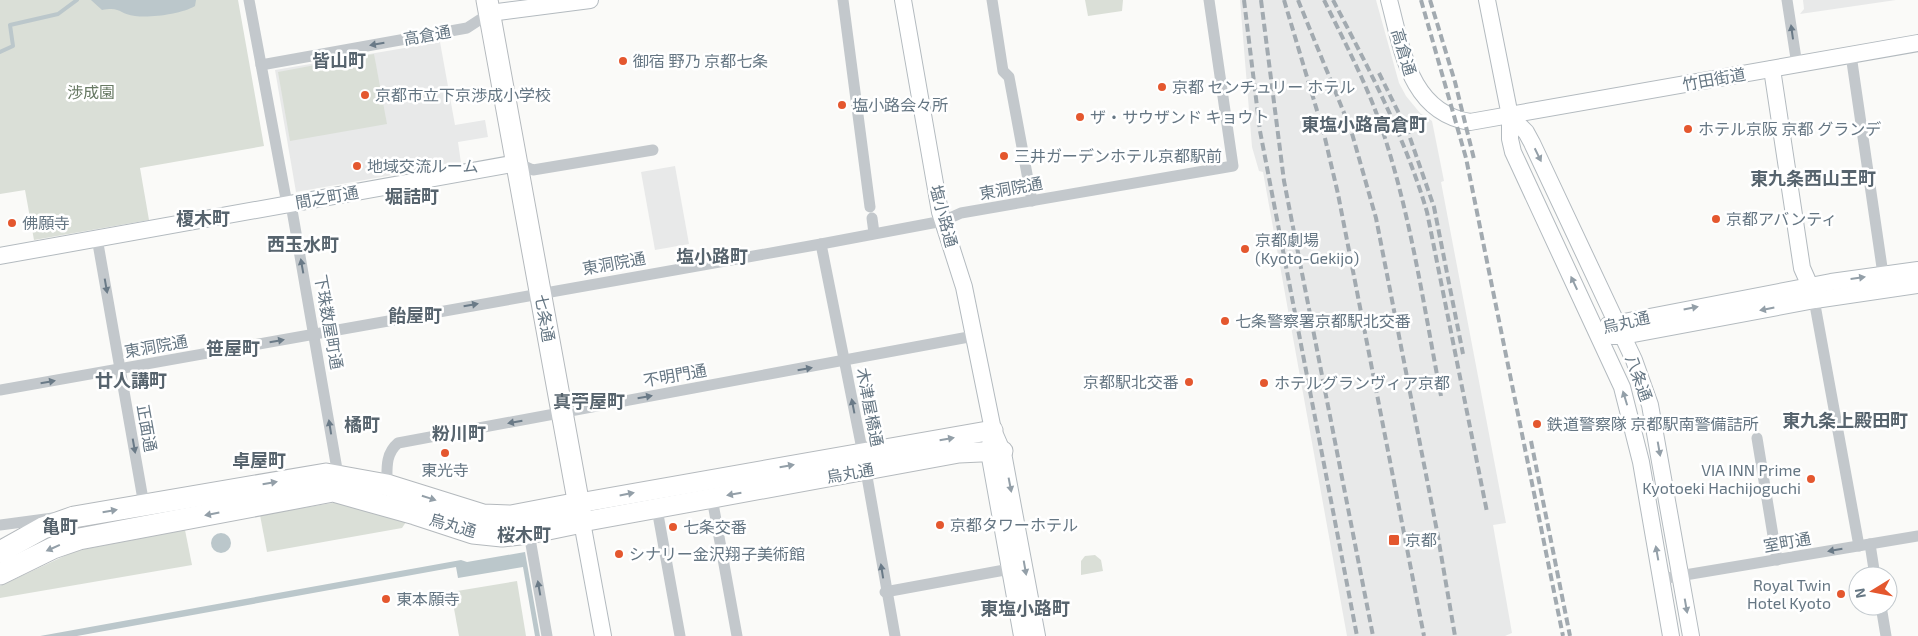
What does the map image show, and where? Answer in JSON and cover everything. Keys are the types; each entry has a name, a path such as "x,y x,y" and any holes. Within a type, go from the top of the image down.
{"highway":[{"name":"七条通","path":"489,6 581,513"},
{"name":"烏丸通","path":"0,552 43,528 74,517 318,476 473,532 502,536 529,533 581,513"},
{"name":"烏丸通","path":"0,574 65,542 333,491 342,484 387,485 483,515 512,516 581,513"},
{"path":"144,505 148,526"}],"main road":[{"name":"烏丸通","path":"581,513 658,509 712,498 992,430"},
{"name":"烏丸通","path":"581,513 864,462 996,451"}],"street":[{"name":"下珠数屋町通","path":"249,0 287,204 292,210 342,484"},
{"name":"高倉通","path":"261,65 467,28 489,6 590,0"},
{"path":"843,0 874,233"},
{"name":"塩小路通","path":"904,0 943,222 963,281 996,451 1037,636"},
{"path":"992,0 1003,71 1009,77 1032,201"},
{"name":"東洞院通","path":"0,390 943,222 961,213 1233,166 1209,0"},
{"name":"高倉通","path":"1389,0 1408,71 1424,97 1462,121 1478,122 1510,116"},
{"name":"八条通","path":"1487,0 1510,116 1510,139 1514,152 1615,368 1629,411 1641,462 1671,636"},
{"path":"1787,0 1797,65"},
{"name":"竹田街道","path":"1510,116 1918,44"},
{"path":"1851,55 1884,282"},
{"path":"1772,70 1802,268 1812,293 1864,545 1872,566"},
{"name":"八条通","path":"1510,116 1526,132 1532,143 1620,329 1650,405 1691,636"},
{"name":"間之町通","path":"0,256 517,164 533,170 653,150"},
{"name":"正面通","path":"97,238 144,505"},
{"name":"木津屋橋通","path":"821,244 864,462 885,592 895,636"},
{"name":"烏丸通","path":"1595,327 1620,329 1812,293 1884,282 1918,270"},
{"name":"烏丸通","path":"1884,282 1918,285"},
{"name":"不明門通","path":"387,485 390,450 398,444 845,362 974,336"},
{"path":"1757,438 1777,560"},
{"name":"塩小路通","path":"996,451 1010,569 1022,636"},
{"path":"712,498 737,636"},
{"path":"658,509 680,636"},
{"name":"七条通","path":"581,513 603,636"},
{"path":"0,525 34,519 74,517"},
{"path":"529,533 548,636"},
{"name":"室町通","path":"1662,579 1918,536"},
{"path":"885,592 1010,569"},
{"path":"1883,616 1886,636"}],"shaded area":[{"path":"91,0 196,0 195,6 189,9 166,15 142,16 130,15 113,9 102,10"},
{"path":"1240,0 1376,0 1399,83 1406,96 1420,113 1432,121 1444,181 1441,182 1506,523 1493,525 1512,633 1505,636 1347,636 1263,172 1259,171 1252,147"},
{"path":"1803,0 1896,0 1800,14 1804,9"},
{"name":"京都市立下京渉成小学校","path":"440,42 455,125 485,120 488,137 458,142 461,163 296,192 275,70"},
{"path":"675,166 689,244 655,250 641,172"},
{"path":"221,533 228,536 231,543 228,550 221,553 214,550 211,543 214,536"},
{"path":"525,552 540,636 535,636 523,567 458,578 456,567 77,636 40,636 461,560 467,562"}],"green space":[{"name":"渉成園","path":"0,0 238,0 264,146 140,168 149,220 34,240 25,190 0,194"},
{"path":"1085,0 1123,0 1122,11 1088,16"},
{"path":"374,54 387,124 290,141 278,72"},
{"path":"338,502 406,522 402,528 267,552 260,515"},
{"path":"185,530 192,565 0,598 0,586 75,551"},
{"path":"1095,555 1101,560 1103,571 1081,575 1081,561 1085,556"},
{"path":"517,581 526,636 459,636 451,592"}],"waterway":[{"path":"0,52 13,46 10,25 58,14 77,0"}],"railway":[{"path":"1244,0 1260,131 1357,636"},
{"path":"1261,0 1284,181 1373,636"},
{"path":"1284,0 1324,134 1338,194 1424,636"},
{"path":"1298,0 1351,130 1376,218 1437,531 1455,636"},
{"path":"1324,0 1370,98 1393,164 1416,262 1441,396"},
{"path":"1333,0 1397,130 1427,212 1487,512"},
{"path":"1421,0 1466,158 1563,636"},
{"path":"1430,0 1455,82 1474,159"},
{"path":"1379,73 1408,132 1434,207 1463,354"},
{"path":"1531,441 1570,636"}],"place":[{"name":"御宿 野乃 京都七条","path":"623,61"},
{"name":"京都 センチュリー ホテル","path":"1162,87"},
{"name":"京都市立下京渉成小学校","path":"365,95"},
{"name":"塩小路会々所","path":"842,105"},
{"name":"ザ・サウザンド キョウト","path":"1080,117"},
{"name":"ホテル京阪 京都 グランデ","path":"1688,129"},
{"name":"三井ガーデンホテル京都駅前","path":"1004,156"},
{"name":"地域交流ルーム","path":"357,166"},
{"name":"京都アバンティ","path":"1716,219"},
{"name":"佛願寺","path":"12,223"},
{"name":"京都劇場 (Kyoto-Gekijo)","path":"1245,249"},
{"name":"七条警察署京都駅北交番","path":"1225,321"},
{"name":"京都駅北交番","path":"1189,382"},
{"name":"ホテルグランヴィア京都","path":"1264,383"},
{"name":"鉄道警察隊 京都駅南警備詰所","path":"1537,424"},
{"name":"東光寺","path":"445,453"},
{"name":"VIA INN Prime Kyotoeki Hachijoguchi","path":"1811,479"},
{"name":"京都タワーホテル","path":"940,525"},
{"name":"七条交番","path":"673,527"},
{"name":"京都","path":"1394,540"},
{"name":"シナリー金沢翔子美術館","path":"619,554"},
{"name":"Royal Twin Hotel Kyoto","path":"1841,594"},
{"name":"東本願寺","path":"386,599"}],"district":[{"name":"皆山町","path":"339,61"},
{"name":"東塩小路高倉町","path":"1364,125"},
{"name":"東九条西山王町","path":"1813,179"},
{"name":"堀詰町","path":"412,197"},
{"name":"榎木町","path":"203,219"},
{"name":"西玉水町","path":"303,245"},
{"name":"塩小路町","path":"712,257"},
{"name":"飴屋町","path":"415,316"},
{"name":"笹屋町","path":"233,349"},
{"name":"廿人講町","path":"131,381"},
{"name":"真苧屋町","path":"589,402"},
{"name":"東九条上殿田町","path":"1845,421"},
{"name":"橘町","path":"362,425"},
{"name":"粉川町","path":"459,434"},
{"name":"卓屋町","path":"259,461"},
{"name":"亀町","path":"60,527"},
{"name":"桜木町","path":"524,535"},
{"name":"東塩小路町","path":"1025,609"}]}
